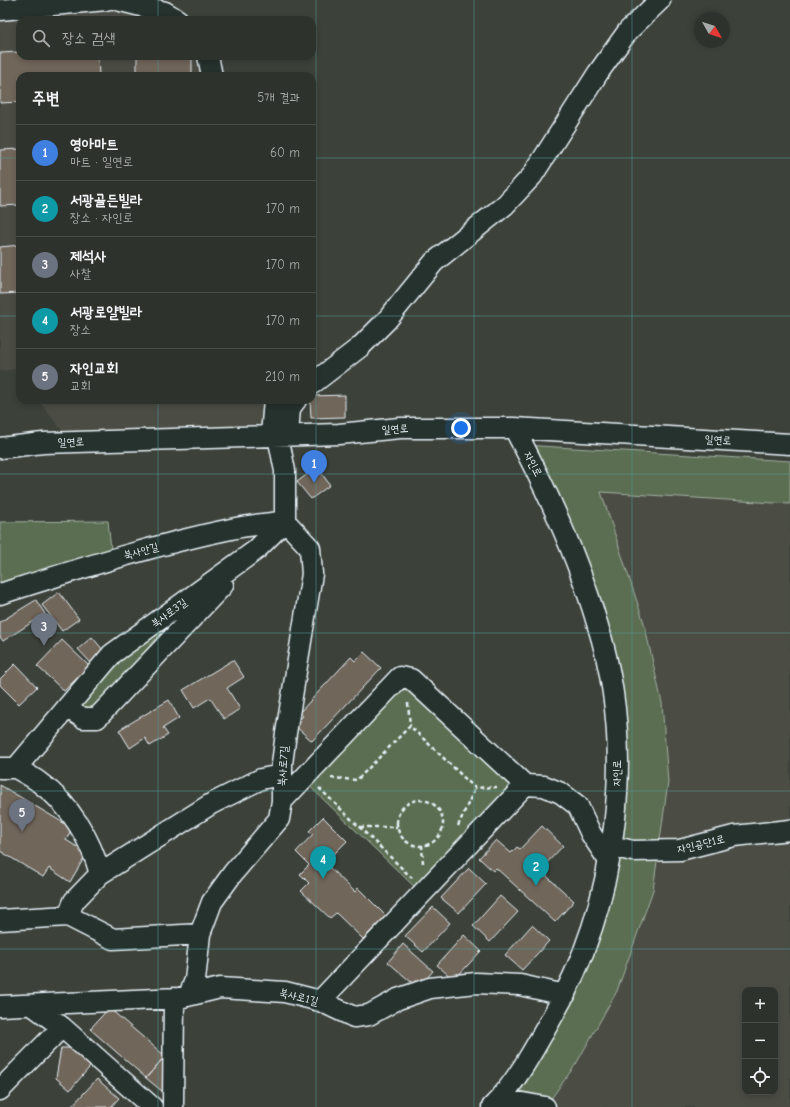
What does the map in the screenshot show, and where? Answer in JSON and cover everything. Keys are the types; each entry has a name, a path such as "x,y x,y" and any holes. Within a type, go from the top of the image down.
{"street":[{"path":"0,10 106,0"},
{"path":"117,0 165,12 172,16"},
{"path":"316,381 360,347 387,320 434,262 505,205 532,176 598,73 628,31 660,0"},
{"path":"209,60 211,72"},
{"path":"275,404 285,472 285,521"},
{"path":"279,435 293,404"},
{"name":"일연로","path":"0,448 43,443 340,434 400,428 514,428 790,444"},
{"name":"자인로","path":"496,1103 536,1044 565,995 586,947 601,899 610,854 617,784 617,733 610,675 598,624 563,527 540,476 514,428"},
{"name":"북사로3길","path":"8,768 68,708 112,654 256,550 285,521"},
{"name":"북사안길","path":"0,594 112,558 166,544 232,528 285,521"},
{"name":"북사로7길","path":"173,1107 182,997 195,980 200,934 212,902 233,873 279,819 282,801 281,775 286,733 312,574 310,548 285,521"},
{"path":"68,708 83,718 97,718 256,550"},
{"path":"282,801 400,678 411,679 525,785 544,786 561,793 578,806 591,834 610,854"},
{"path":"8,768 41,783 62,803 82,830 95,856 100,874"},
{"path":"68,916 74,901 100,874 211,804 261,779 281,775"},
{"path":"320,1001 525,785"},
{"name":"자인공단1로","path":"610,854 634,851 680,850 734,836 790,830"},
{"path":"0,920 68,916 113,939 200,934"},
{"name":"북사로1길","path":"0,1006 182,997 220,988 285,992 320,1001 354,1017 369,1015 398,999 430,988 476,983 526,985 565,995"},
{"path":"32,1005 62,1027 152,1107"},
{"path":"0,1090 62,1027"},
{"path":"496,1103 545,1107"}],"path":[{"path":"306,775 357,780 410,726 475,788 525,785"},
{"path":"306,775 425,891"},
{"path":"456,829 464,815 475,788"},
{"path":"425,800 432,803 442,815 443,822 438,837 426,845 410,844 404,840 397,827 399,812 410,801 425,800"},
{"path":"360,827 397,827"},
{"path":"423,866 428,861"}],"shaded area":[{"path":"104,0 163,16 16,16 16,60 201,60 203,72 16,72 16,372 14,369 0,371 0,9"},
{"path":"41,404 270,404 271,435 71,442"},
{"path":"600,492 790,504 790,1107 545,1107 576,1064 617,991 653,890 668,782 662,703 644,623"}],"green space":[{"path":"523,445 790,461 790,504 601,492 644,623 662,703 668,782 653,890 617,991 576,1064 545,1107 500,1099 536,1044 609,861 610,675"},
{"path":"108,521 112,559 0,594 0,522"},
{"path":"256,550 83,718 80,693"},
{"path":"400,677 525,785 422,894 302,779"}],"building":[{"path":"16,52 16,60 98,60 99,72 16,72 16,102 0,103 0,53"},
{"path":"137,60 192,60 192,72 137,72"},
{"path":"16,149 16,205 0,206 0,150"},
{"path":"16,245 16,293 0,294 0,247"},
{"path":"345,395 345,417 311,418 310,404 316,404 316,396"},
{"path":"317,467 330,485 311,499 297,482"},
{"path":"59,592 79,619 62,631 42,605"},
{"path":"36,600 45,614 3,641 0,637 0,622"},
{"path":"92,637 104,651 91,663 78,649"},
{"path":"62,640 89,666 64,691 37,666"},
{"path":"364,652 381,668 312,741 294,725 303,716 299,713 351,657 355,661"},
{"path":"233,660 244,677 227,688 240,709 224,719 210,698 194,708 183,690"},
{"path":"15,664 37,687 19,704 0,685 0,679"},
{"path":"169,700 179,718 163,728 168,735 150,746 145,738 130,748 119,730"},
{"path":"0,785 72,828 66,840 87,853 70,882 49,868 43,877 0,851"},
{"path":"323,817 347,841 329,859 333,862 329,867 355,892 358,888 386,916 363,939 336,913 330,918 301,891 309,883 300,874 309,865 296,852 313,834 309,831"},
{"path":"542,826 563,846 540,870 574,901 555,922 496,868 493,871 479,858 496,840 511,853 517,847 520,849"},
{"path":"469,868 486,884 459,913 441,898"},
{"path":"500,896 518,912 490,942 473,926"},
{"path":"433,907 450,923 423,952 405,936"},
{"path":"532,925 549,941 522,970 505,955"},
{"path":"464,935 481,951 454,980 437,965"},
{"path":"403,944 433,971 418,988 388,962"},
{"path":"109,1008 165,1056 146,1078 90,1029"},
{"path":"61,1048 80,1048 95,1061 70,1090 56,1078"},
{"path":"165,1056 168,1092 163,1092 146,1078"},
{"path":"97,1079 119,1098 111,1107 71,1107"}],"place":[{"name":"영아마트","path":"314,483"},
{"name":"제석사","path":"44,646"},
{"name":"자인교회","path":"22,832"},
{"name":"서광로얄빌라","path":"323,879"},
{"name":"서광골든빌라","path":"536,886"}]}
